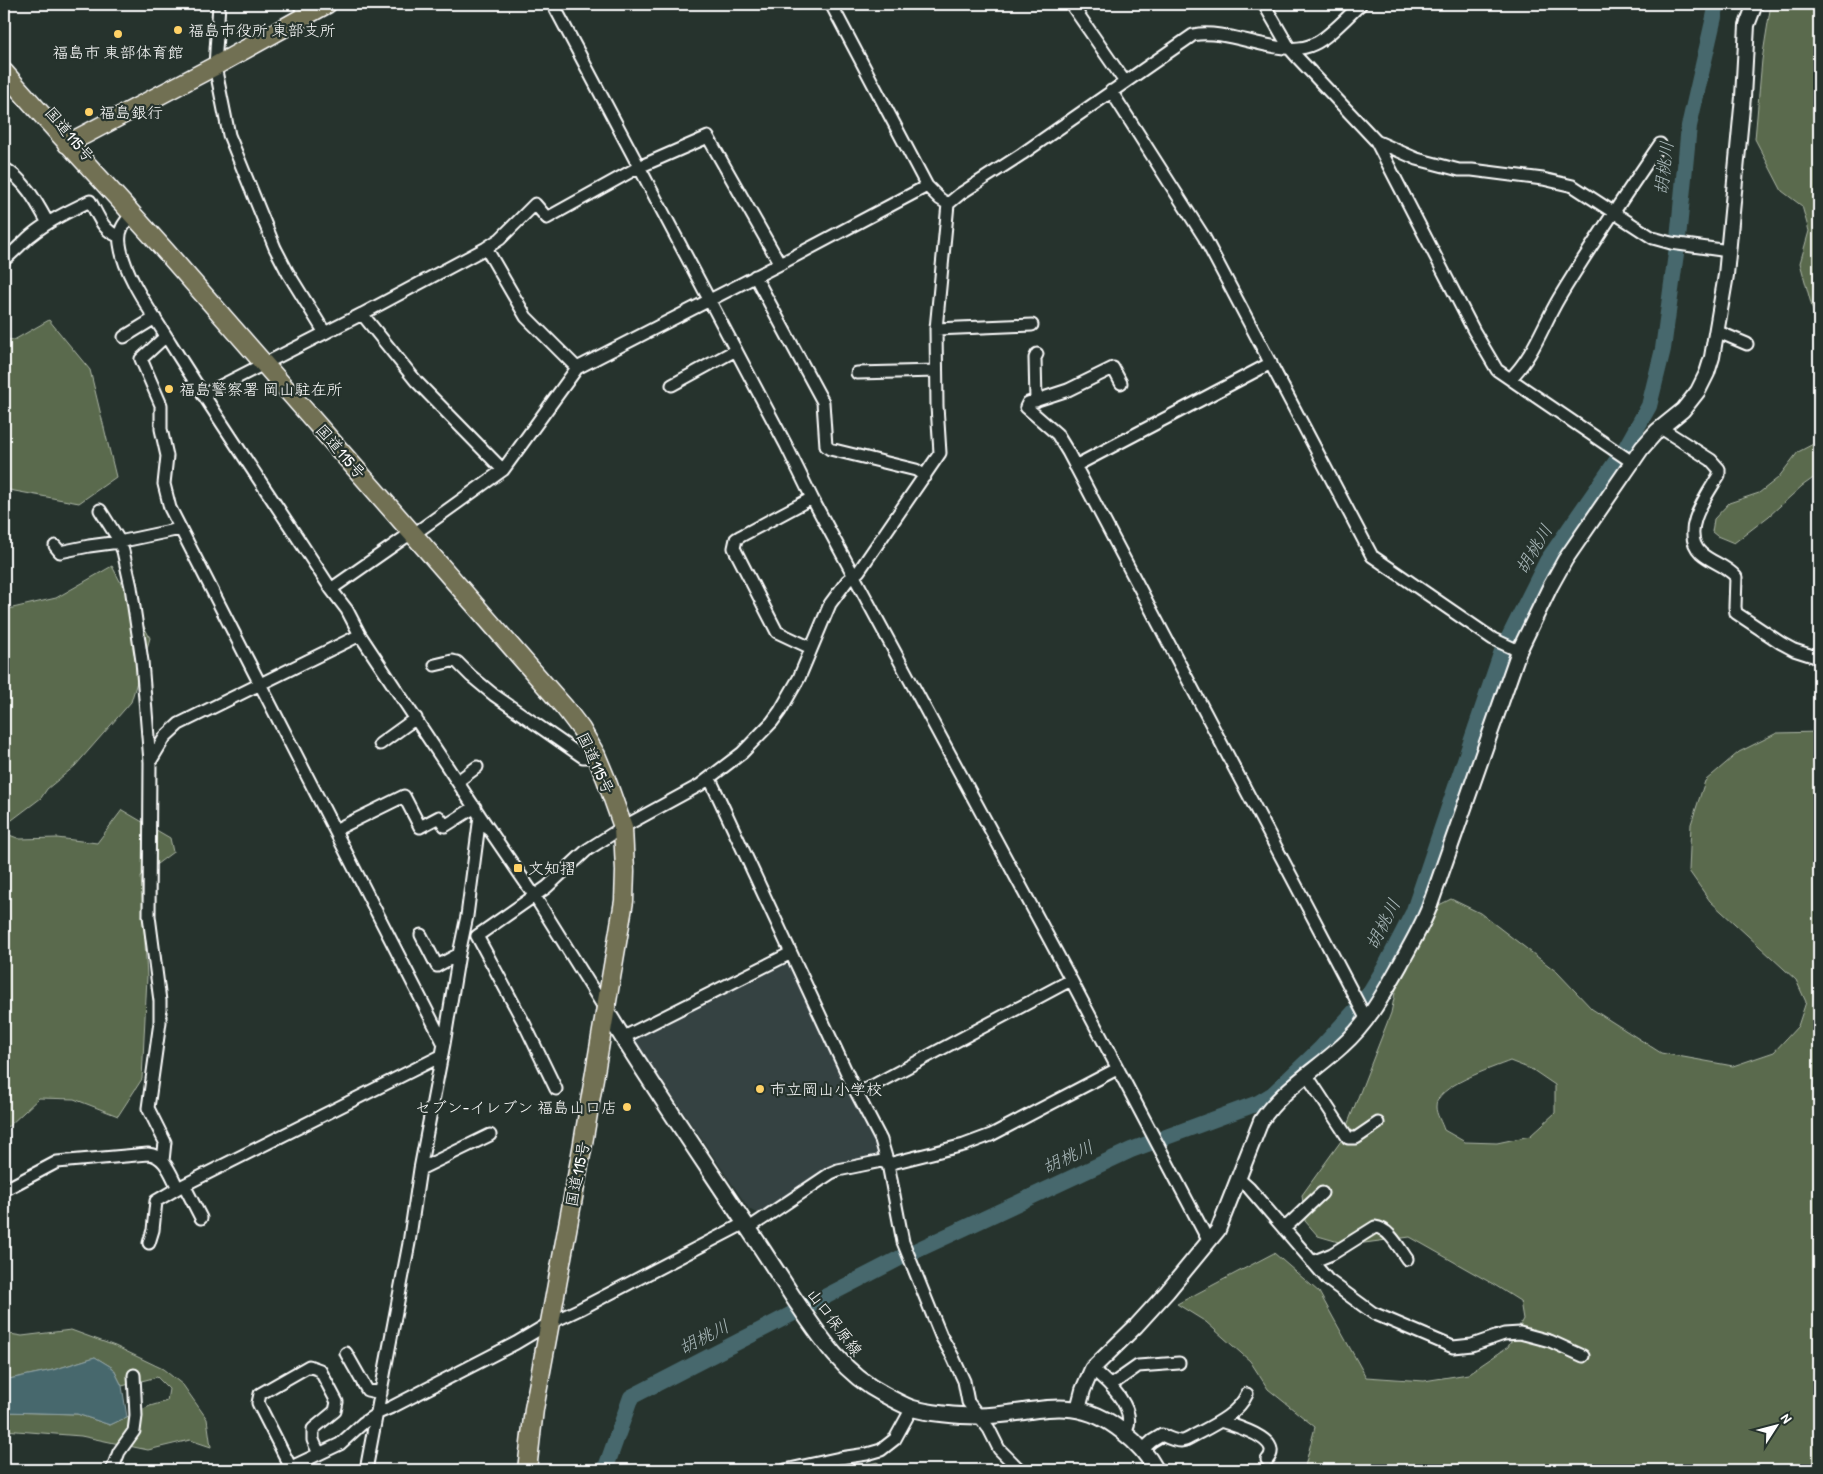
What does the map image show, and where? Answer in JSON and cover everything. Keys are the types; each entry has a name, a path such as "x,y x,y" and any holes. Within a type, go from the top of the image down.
{"main road":[{"path":"72,142 215,66 303,9 327,4"},
{"name":"国道115号","path":"4,58 132,214 565,708 596,755 606,779 623,827 624,901 582,1149 548,1324 534,1409 527,1470"},
{"name":"国道115号","path":"4,72 72,142"},
{"name":"山口保原線","path":"605,1009 651,1084 747,1225 814,1330 834,1355 856,1377 881,1393 912,1408 943,1413 978,1416 1036,1409 1078,1409 1103,1418 1125,1433 1142,1450 1156,1470"}],"street":[{"path":"219,4 215,66 230,135 276,248 288,273 325,333"},
{"path":"552,4 736,350 812,498 855,575 1209,1242"},
{"path":"831,4 927,186 948,204"},
{"path":"1071,4 1125,82"},
{"path":"1264,4 1290,49 1376,141 1496,370 1632,462"},
{"path":"421,935 437,966 476,936 547,887 587,850 623,827 710,779 742,753 772,722 799,678 830,604 839,590 855,575 940,453 936,329 948,204 1193,34 1210,34 1290,49 1309,46 1318,42 1361,4"},
{"path":"1078,1409 1083,1390 1092,1369 1136,1326 1209,1242 1222,1221 1261,1121 1273,1105 1306,1074 1341,1047 1376,1009 1411,947 1430,908 1519,651 1546,595 1565,560 1650,437 1683,410 1703,381 1710,364 1729,251 1748,26 1755,4"},
{"path":"1111,91 1204,237 1372,556 1493,639 1519,651"},
{"path":"203,395 486,248 500,239 535,204 547,218 639,167 708,137 780,264"},
{"path":"1376,141 1417,159 1459,170 1543,179 1573,186 1653,238 1661,241 1729,251"},
{"path":"1510,379 1522,366 1559,299 1660,144"},
{"path":"4,168 23,184 48,223"},
{"path":"331,588 404,538 414,534 503,470 577,368 927,186"},
{"path":"4,260 30,236 48,223 90,201 107,230 119,236"},
{"path":"132,214 122,226 119,236 122,254 129,272 155,318 203,395 331,588 348,610 360,635 534,895 605,1009"},
{"path":"486,248 526,317 577,368"},
{"path":"755,276 823,402 826,446 830,449 916,470 925,476"},
{"path":"362,314 416,381 503,470"},
{"path":"124,337 155,318"},
{"path":"936,329 1032,325"},
{"path":"1716,330 1747,344"},
{"path":"166,336 144,355 142,359 161,405 161,428 166,456 164,484 170,508 335,830 443,1050"},
{"path":"672,386 736,350"},
{"path":"1036,401 1035,358 1037,354"},
{"path":"1075,466 1271,363"},
{"path":"1121,383 1113,368 1068,390 1028,403 1026,407 1057,434 1075,466 1367,1020"},
{"path":"857,373 936,371"},
{"path":"1660,428 1711,460 1719,469 1719,474 1697,514 1692,532 1694,542 1701,553 1728,569 1736,578 1736,613 1781,643 1794,650 1819,658"},
{"path":"810,648 778,632 734,548 736,539 740,536 812,498"},
{"path":"100,510 120,542 123,551 131,587 142,661 150,762 149,916 160,1001 160,1022 148,1108 165,1142 163,1161"},
{"path":"55,546 60,552 65,552 180,529"},
{"path":"150,762 165,737 179,724 360,635"},
{"path":"435,665 452,661 457,662 494,695 575,751 583,756 590,757 596,755"},
{"path":"380,744 416,718"},
{"path":"458,781 477,766"},
{"path":"710,779 857,1094 881,1140 888,1164 903,1242 941,1336 964,1381 968,1402 989,1429 999,1449 1020,1470"},
{"path":"335,830 404,796 420,827 439,817 445,826 478,812"},
{"path":"366,1470 409,1243 420,1169 474,876 478,812"},
{"path":"476,936 524,1023 556,1089"},
{"path":"622,1038 791,953"},
{"path":"857,1094 1071,980"},
{"path":"149,1243 153,1230 156,1201 181,1186 443,1050"},
{"path":"319,1454 313,1440 313,1429 335,1411 337,1402 320,1370 309,1366 260,1394 258,1403 288,1469 319,1454 343,1442 363,1423 378,1413 516,1343 548,1324 747,1225 831,1173 881,1161 888,1164 964,1145 991,1135 1117,1069"},
{"path":"1306,1074 1348,1138 1356,1138 1378,1123"},
{"path":"420,1169 490,1134"},
{"path":"4,1190 57,1162 155,1154 163,1161 181,1186 201,1218"},
{"path":"1238,1178 1249,1188 1328,1280 1372,1313 1453,1347 1472,1345 1504,1334 1520,1333 1550,1341 1584,1356"},
{"path":"1284,1229 1322,1193"},
{"path":"1312,1262 1332,1254 1375,1227 1379,1227 1387,1233 1407,1259"},
{"path":"346,1353 367,1390 381,1393"},
{"path":"1110,1385 1138,1366 1179,1363"},
{"path":"1092,1369 1110,1385 1121,1399 1127,1414 1128,1428 1125,1433"},
{"path":"112,1470 119,1452 134,1431 136,1416 134,1375"},
{"path":"1142,1450 1162,1435 1172,1440 1182,1441 1221,1421 1243,1402 1247,1394"},
{"path":"785,1470 881,1450 895,1439 912,1408"},
{"path":"1221,1421 1263,1437 1271,1450 1271,1455 1267,1460"}],"shaded area":[{"name":"市立岡山小学校","path":"786,960 791,962 876,1139 879,1151 873,1158 835,1165 761,1213 757,1213 749,1209 633,1038"}],"green space":[{"path":"1771,4 1819,4 1819,333 1800,263 1809,231 1802,206 1782,191 1755,139 1762,60"},
{"path":"49,320 90,370 116,477 79,503 4,489 4,339 14,340"},
{"path":"1819,441 1819,474 1734,543 1712,532 1714,519 1729,503 1759,493 1778,478 1798,452"},
{"path":"112,566 150,638 131,702 75,766 47,789 41,798 4,826 4,610 56,598"},
{"path":"1819,732 1819,1470 1304,1470 1315,1427 1268,1389 1250,1361 1206,1322 1177,1304 1274,1253 1319,1292 1366,1377 1424,1381 1468,1374 1508,1347 1523,1319 1520,1301 1410,1237 1349,1245 1318,1236 1305,1221 1302,1195 1341,1141 1391,1013 1408,929 1433,908 1451,899 1480,913 1557,972 1592,1009 1661,1053 1733,1066 1774,1052 1798,1026 1806,1002 1796,980 1710,901 1689,871 1691,824 1705,781 1739,752 1777,733","holes":["1510,1061 1533,1070 1555,1085 1555,1113 1530,1136 1497,1143 1465,1142 1444,1130 1436,1107 1438,1099 1454,1085"]},
{"path":"122,810 170,838 173,852 141,876 147,977 142,1079 118,1116 74,1099 39,1098 9,1126 4,1127 4,833 20,839 57,838 97,843"},
{"path":"71,1330 115,1346 163,1369 183,1385 207,1419 211,1447 190,1440 148,1450 81,1436 4,1430 4,1412 77,1414 110,1425 150,1406 167,1401 169,1389 157,1377 122,1386 113,1368 95,1357 53,1370 4,1380 4,1333 22,1336"},
{"path":"878,1462 877,1470 841,1470"}],"water":[{"path":"95,1357 113,1368 122,1386 127,1417 110,1425 77,1414 4,1412 4,1380 53,1370"}],"waterway":[{"name":"胡桃川","path":"605,1470 631,1397 900,1258 1131,1150 1258,1103 1273,1094 1321,1048 1365,1000 1384,969 1413,913 1502,651 1547,561 1626,447 1649,406 1663,349 1678,239 1689,126 1717,4"}],"place":[{"name":"福島市役所 東部支所","path":"178,30"},
{"name":"福島市 東部体育館","path":"118,34"},
{"name":"福島銀行","path":"89,112"},
{"name":"福島警察署 岡山駐在所","path":"169,389"},
{"name":"文知摺","path":"518,868"},
{"name":"市立岡山小学校","path":"760,1089"},
{"name":"セブン-イレブン 福島山口店","path":"627,1107"}]}
